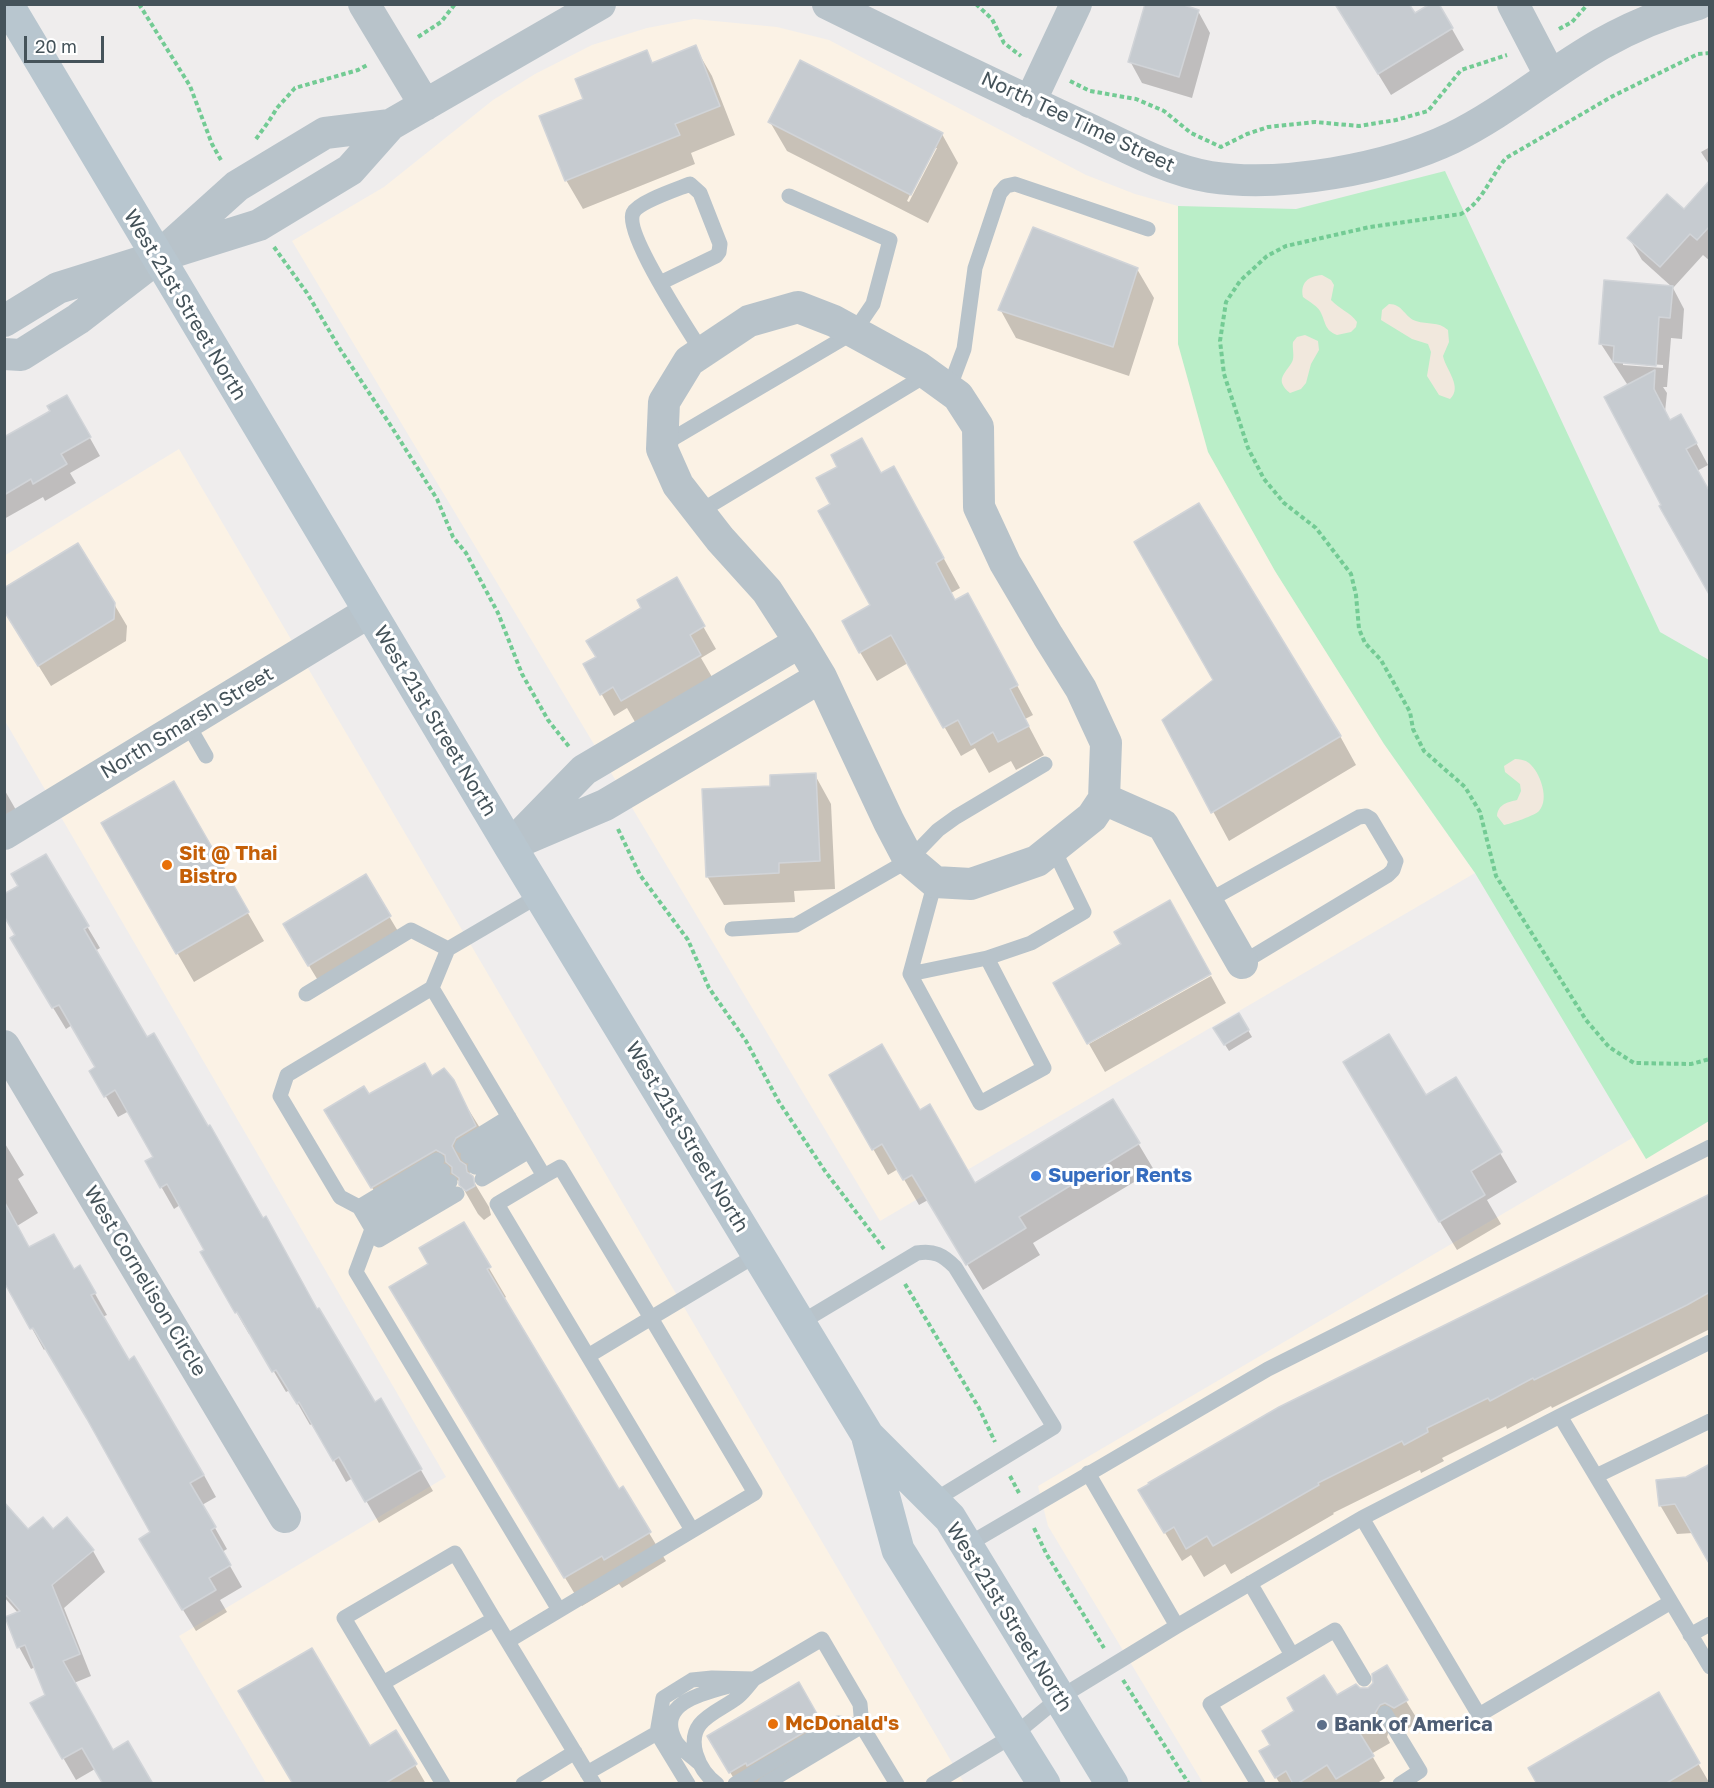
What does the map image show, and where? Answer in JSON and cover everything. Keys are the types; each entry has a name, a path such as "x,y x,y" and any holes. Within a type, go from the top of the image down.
{"main road":[{"name":"West 21st Street North","path":"7,4 369,612 868,1436 950,1518 1112,1784"},
{"name":"West 21st Street North","path":"868,1436 898,1550 1044,1784"}],"street":[{"path":"364,4 424,105"},
{"path":"4,321 58,288 259,225 350,170 390,126 600,4"},
{"name":"North Tee Time Street","path":"828,4 1175,169 1211,177 1253,180 1287,179 1336,173 1440,143 1494,115 1602,43 1671,11 1698,4"},
{"path":"1030,102 1076,4"},
{"path":"1513,4 1551,75"},
{"path":"4,354 21,355 78,319 157,258 237,186 325,133 390,126"},
{"path":"798,307 834,321 854,332 938,381 958,396 978,427 978,507 1005,563 1081,689 1106,743 1104,799 1092,817 1037,861 971,884 935,882 909,860 820,677 800,642 767,591 699,513 678,485 662,445 664,402 689,361 702,352 749,321 798,307"},
{"name":"North Smarsh Street","path":"4,834 369,612"},
{"path":"510,846 584,770 800,642"},
{"path":"510,846 605,805 820,677"},
{"path":"1104,799 1162,825 1242,963"},
{"name":"West Cornelison Circle","path":"4,1046 285,1517"}],"lane":[{"path":"660,283 716,256 719,252 720,244 700,193 690,184 639,206 633,213 631,225 644,255 660,283 702,352"},
{"path":"699,513 938,381 964,349 975,268 1000,193 1006,186 1015,184 1148,229"},
{"path":"662,445 854,332 873,304 890,240 789,196"},
{"path":"187,723 206,756"},
{"path":"732,929 796,925 909,860 938,830 956,817 1045,764"},
{"path":"1206,902 1359,817 1366,816 1371,819 1396,861 1393,870 1388,875 1242,963"},
{"path":"910,974 987,958 1031,943 1084,912 1053,848"},
{"path":"935,882 910,974 980,1103 1044,1068 987,958"},
{"path":"365,1218 447,1177 379,1240 365,1218 340,1197 280,1096 287,1075 432,988 448,949 540,895"},
{"path":"306,994 411,930 448,949"},
{"path":"432,988 544,1176"},
{"path":"519,1134 472,1162 519,1134"},
{"path":"967,1545 1268,1369 1710,1147"},
{"path":"508,1641 755,1492 560,1167 497,1204 692,1530"},
{"path":"365,1218 356,1272 559,1610"},
{"path":"800,1323 917,1253 930,1251 944,1256 955,1267 1054,1427 933,1501"},
{"path":"588,1356 758,1254"},
{"path":"933,1784 1014,1736 1059,1698 1362,1518 1710,1342"},
{"path":"1560,1416 1710,1667"},
{"path":"1596,1476 1710,1421"},
{"path":"1088,1473 1177,1626"},
{"path":"1362,1518 1479,1715 1671,1602"},
{"path":"443,1784 344,1618 455,1553 591,1778 657,1733"},
{"path":"1250,1583 1292,1655"},
{"path":"383,1683 494,1618"},
{"path":"1690,1635 1710,1624"},
{"path":"1258,1784 1210,1704 1335,1630 1364,1679"},
{"path":"717,1784 709,1778 699,1763 675,1742 671,1725 674,1712 690,1698 754,1679 822,1639 860,1704 862,1726 897,1784"},
{"path":"688,1784 657,1733 663,1698 692,1680 754,1679"},
{"path":"699,1763 693,1744 696,1730 709,1714 739,1696 754,1679"},
{"path":"1385,1713 1420,1772 1400,1784"},
{"path":"735,1784 838,1723 862,1726"},
{"path":"765,1784 862,1726"},
{"path":"523,1784 575,1752"}],"path":[{"path":"139,4 190,86 212,144 237,186"},
{"path":"255,140 277,108 295,88 358,69 392,52 441,21 455,4"},
{"path":"976,4 992,19 1004,43 1021,56 1090,91 1136,99 1164,111 1191,133 1221,147 1268,127 1315,122 1359,126 1396,120 1428,111 1461,70 1511,54 1533,43 1572,22 1588,4"},
{"path":"1710,53 1698,54 1612,96 1506,158 1497,168 1479,200 1461,214 1370,227 1286,246 1267,256 1240,281 1226,302 1220,341 1224,374 1248,448 1264,479 1284,503 1316,528 1351,574 1356,595 1359,629 1365,643 1381,660 1410,712 1413,729 1424,751 1465,787 1480,812 1496,876 1586,1020 1609,1047 1634,1063 1691,1064 1710,1059"},
{"path":"221,160 229,155"},
{"path":"259,225 307,293 339,349 391,426 436,499 453,537 466,553 498,613 522,674 548,720 584,770"},
{"path":"605,805 640,875 688,940 709,988 746,1041 779,1102 825,1171 879,1241 979,1408 1047,1555 1189,1784"}],"shaded area":[{"path":"694,19 777,27 829,40 1086,175 1135,194 1178,206 1178,344 1384,744 1475,873 880,1221 292,241 384,187 493,100 535,74 592,45 647,28"},
{"path":"179,449 964,1783 266,1783 179,1636 446,1477 5,721 4,556"},
{"path":"1709,1121 1709,1783 1203,1783 1048,1526 1038,1486 1634,1137 1646,1158"}],"green space":[{"path":"1445,171 1660,632 1709,660 1709,1121 1646,1159 1475,873 1384,744 1275,571 1208,452 1178,344 1178,206 1296,209"}],"sand":[{"path":"1322,275 1331,280 1334,285 1331,300 1357,322 1351,332 1337,335 1333,333 1327,328 1318,309 1303,297 1302,292 1306,281"},
{"path":"1389,304 1398,306 1412,319 1440,325 1448,330 1449,342 1443,356 1455,389 1450,399 1439,395 1427,376 1431,352 1428,344 1412,339 1381,320 1382,310"},
{"path":"1305,335 1318,341 1319,350 1311,364 1306,383 1301,389 1290,393 1283,384 1282,377 1293,360 1293,342 1297,337"},
{"path":"1515,759 1526,761 1533,767 1540,779 1544,800 1537,813 1504,825 1497,816 1499,809 1517,800 1521,791 1520,784 1505,772 1504,766"}],"building":[{"path":"1145,4 1181,4 1199,10 1179,77 1128,62"},
{"path":"1335,4 1409,4 1415,13 1430,4 1439,4 1453,28 1378,74"},
{"path":"696,45 720,106 675,124 680,135 565,181 539,116 583,99 575,79 647,50 652,63"},
{"path":"800,60 943,133 911,195 768,122"},
{"path":"1710,180 1710,226 1697,240 1690,234 1660,267 1627,238 1667,194 1684,209"},
{"path":"1033,227 1138,268 1113,347 998,310"},
{"path":"1604,280 1673,286 1670,318 1659,317 1656,366 1613,362 1614,346 1599,344"},
{"path":"1655,370 1654,389 1670,420 1681,414 1697,443 1686,449 1710,492 1710,596 1659,506 1661,505 1604,397"},
{"path":"67,395 91,437 61,454 67,464 33,484 31,479 4,495 4,437 50,411 47,406"},
{"path":"862,438 881,473 894,466 944,558 936,563 955,600 968,593 1018,685 1010,689 1029,726 998,742 993,732 971,745 958,720 943,728 891,635 859,653 842,621 870,605 818,511 830,504 816,478 837,467 831,455"},
{"path":"1199,503 1341,736 1211,813 1162,720 1213,680 1134,542"},
{"path":"78,543 115,603 114,619 38,666 4,611 4,588"},
{"path":"677,577 705,626 690,635 701,655 621,701 613,687 600,695 583,664 596,657 586,641 641,608 637,600"},
{"path":"816,773 820,861 779,863 779,873 706,877 702,789 770,786 770,775"},
{"path":"174,781 249,912 176,954 101,823"},
{"path":"46,854 89,926 84,929 147,1037 154,1033 263,1218 266,1216 317,1309 319,1308 375,1402 381,1398 422,1469 365,1502 339,1457 333,1461 299,1402 297,1404 276,1370 272,1372 200,1252 204,1250 167,1184 160,1188 145,1161 153,1157 115,1090 104,1097 89,1071 95,1067 59,1005 52,1008 10,938 15,935 4,916 4,894 18,886 11,874"},
{"path":"366,874 391,916 308,966 283,924"},
{"path":"1170,900 1211,974 1087,1044 1053,983 1121,944 1114,932"},
{"path":"1239,1013 1249,1030 1224,1045 1213,1028"},
{"path":"1389,1034 1426,1095 1456,1077 1502,1152 1471,1171 1485,1195 1439,1222 1343,1062"},
{"path":"882,1044 920,1110 930,1104 975,1183 1113,1099 1140,1143 1019,1217 1026,1228 966,1265 912,1175 903,1180 882,1144 872,1150 829,1075"},
{"path":"425,1063 432,1076 444,1068 454,1080 476,1126 456,1138 452,1146 460,1161 466,1165 467,1172 473,1176 475,1186 466,1191 459,1185 459,1178 452,1173 452,1167 446,1162 445,1155 436,1150 371,1188 324,1110 364,1086 369,1094"},
{"path":"1710,1194 1710,1292 1687,1305 1534,1380 1533,1378 1490,1401 1488,1398 1427,1428 1428,1432 1404,1445 1402,1441 1318,1483 1319,1485 1213,1546 1207,1536 1186,1549 1174,1527 1164,1533 1138,1490 1279,1407"},
{"path":"4,1201 29,1247 54,1234 74,1269 80,1265 96,1293 91,1295 129,1360 134,1356 204,1475 190,1483 216,1527 211,1530 231,1565 209,1578 216,1590 182,1610 139,1539 150,1532 87,1419 33,1328 30,1329 4,1282"},
{"path":"464,1222 491,1267 487,1269 619,1489 623,1486 651,1532 604,1560 602,1556 564,1578 389,1287 428,1264 419,1248"},
{"path":"1710,1464 1710,1565 1675,1504 1659,1506 1656,1480 1686,1477"},
{"path":"4,1502 28,1529 43,1517 53,1529 67,1517 94,1550 52,1585 80,1654 63,1661 113,1750 128,1741 153,1784 103,1784 82,1748 62,1759 30,1703 45,1695 25,1645 17,1648 5,1617 20,1611 4,1593"},
{"path":"312,1648 370,1746 396,1730 417,1764 384,1784 293,1784 238,1691"},
{"name":"Bank of America","path":"1387,1665 1408,1700 1394,1708 1385,1703 1380,1705 1375,1713 1378,1721 1359,1732 1374,1756 1336,1779 1327,1765 1297,1784 1293,1784 1286,1771 1275,1778 1259,1751 1270,1745 1262,1731 1294,1711 1287,1698 1324,1675 1337,1695 1356,1684 1360,1688 1368,1688 1373,1683 1372,1674"},
{"name":"McDonald's","path":"799,1682 820,1719 816,1721 818,1724 747,1766 746,1763 729,1773 707,1736"},
{"path":"1659,1692 1700,1763 1665,1784 1537,1784 1528,1768"}],"place":[{"name":"Sit @ Thai Bistro","path":"167,865"},
{"name":"Superior Rents","path":"1036,1176"},
{"name":"McDonald's","path":"773,1724"},
{"name":"Bank of America","path":"1322,1725"}]}
